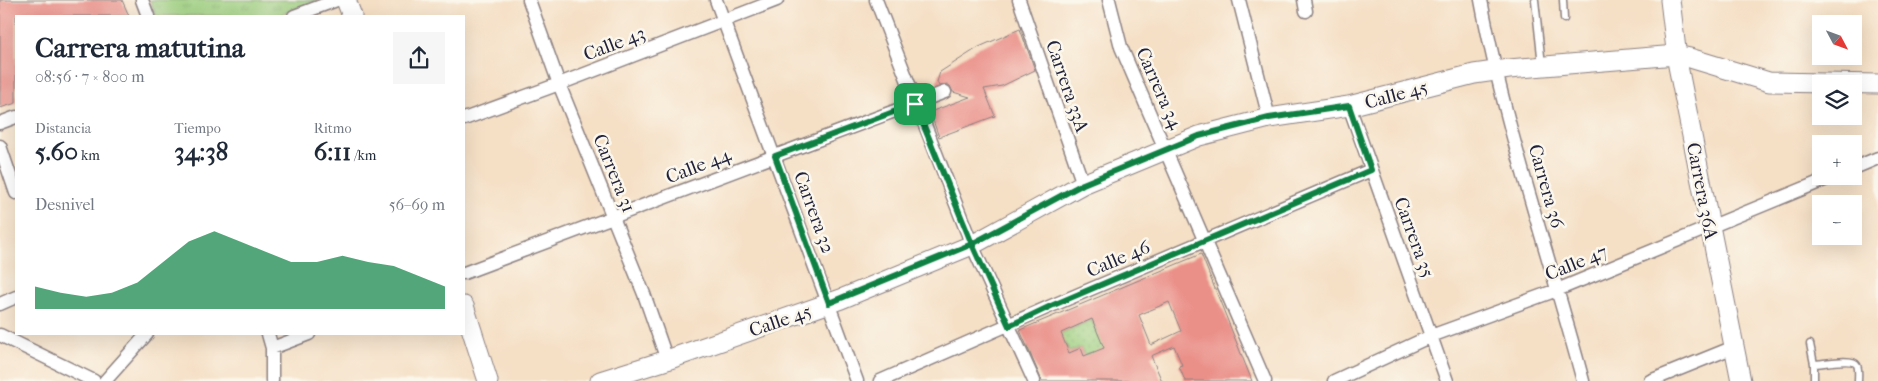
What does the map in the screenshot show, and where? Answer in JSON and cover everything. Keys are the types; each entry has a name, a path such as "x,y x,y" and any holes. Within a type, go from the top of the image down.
{"main road":[{"path":"346,0 352,15"},
{"name":"Carrera 36A","path":"1670,0 1676,55 1741,381"},
{"name":"Calle 45","path":"600,381 633,377 666,360 829,303 972,244 1083,184 1166,148 1199,136 1269,118 1349,106 1474,74 1542,66 1676,55 1769,82 1878,84"},
{"path":"465,309 488,381"}],"street":[{"path":"142,0 148,15"},
{"path":"297,15 337,0"},
{"name":"Carrera 31","path":"529,0 559,84 644,294 666,360"},
{"name":"Carrera 32","path":"716,0 857,381"},
{"name":"Calle 43","path":"465,119 776,0"},
{"path":"876,0 915,104 972,244 1034,381"},
{"name":"Carrera 33A","path":"1018,0 1083,184"},
{"name":"Carrera 34","path":"1109,0 1121,46 1265,381"},
{"path":"1239,0 1269,118"},
{"name":"Carrera 36","path":"1481,0 1495,71 1582,381"},
{"name":"Calle 44","path":"465,273 946,92"},
{"name":"Carrera 35","path":"1349,106 1447,381"},
{"path":"0,123 15,117"},
{"path":"0,146 15,190"},
{"path":"1862,165 1878,158"},
{"name":"Calle 46","path":"880,381 1060,302 1371,170"},
{"name":"Calle 47","path":"1334,381 1431,336 1557,290 1812,185"},
{"path":"0,304 15,297"},
{"path":"0,335 94,381"},
{"path":"105,381 146,335"},
{"path":"268,335 272,348 272,381"},
{"path":"272,348 306,335"},
{"path":"1650,381 1734,347"}],"lane":[{"path":"1535,0 1542,66"},
{"path":"1563,0 1564,19"},
{"path":"1810,344 1814,364 1814,381"},
{"path":"1814,364 1854,362 1857,366 1858,381"}],"green space":[{"path":"150,0 319,0 281,15 156,15"},
{"path":"1092,320 1103,346 1111,343 1094,366 1089,353 1084,355 1081,348 1069,352 1066,343 1029,358 1025,348"}],"building":[{"path":"0,0 122,0 129,15 15,15 15,103 0,108"},
{"path":"1020,29 1035,70 1002,86 984,89 995,116 939,137 930,112 970,97 953,92 947,84 939,86 937,82 940,72 979,47"},
{"path":"1201,254 1252,381 1185,381 1179,366 1182,365 1174,346 1151,356 1162,381 1042,381 1020,330","holes":["1169,302 1181,331 1151,345 1139,315","1092,319 1104,348 1084,356 1081,348 1069,353 1061,333"]}],"route":[{"path":"915,104 775,156 829,303 972,244 1083,184 1166,148 1199,136 1269,118 1349,106 1371,170 1051,306 1009,326 972,244 915,104"}]}
